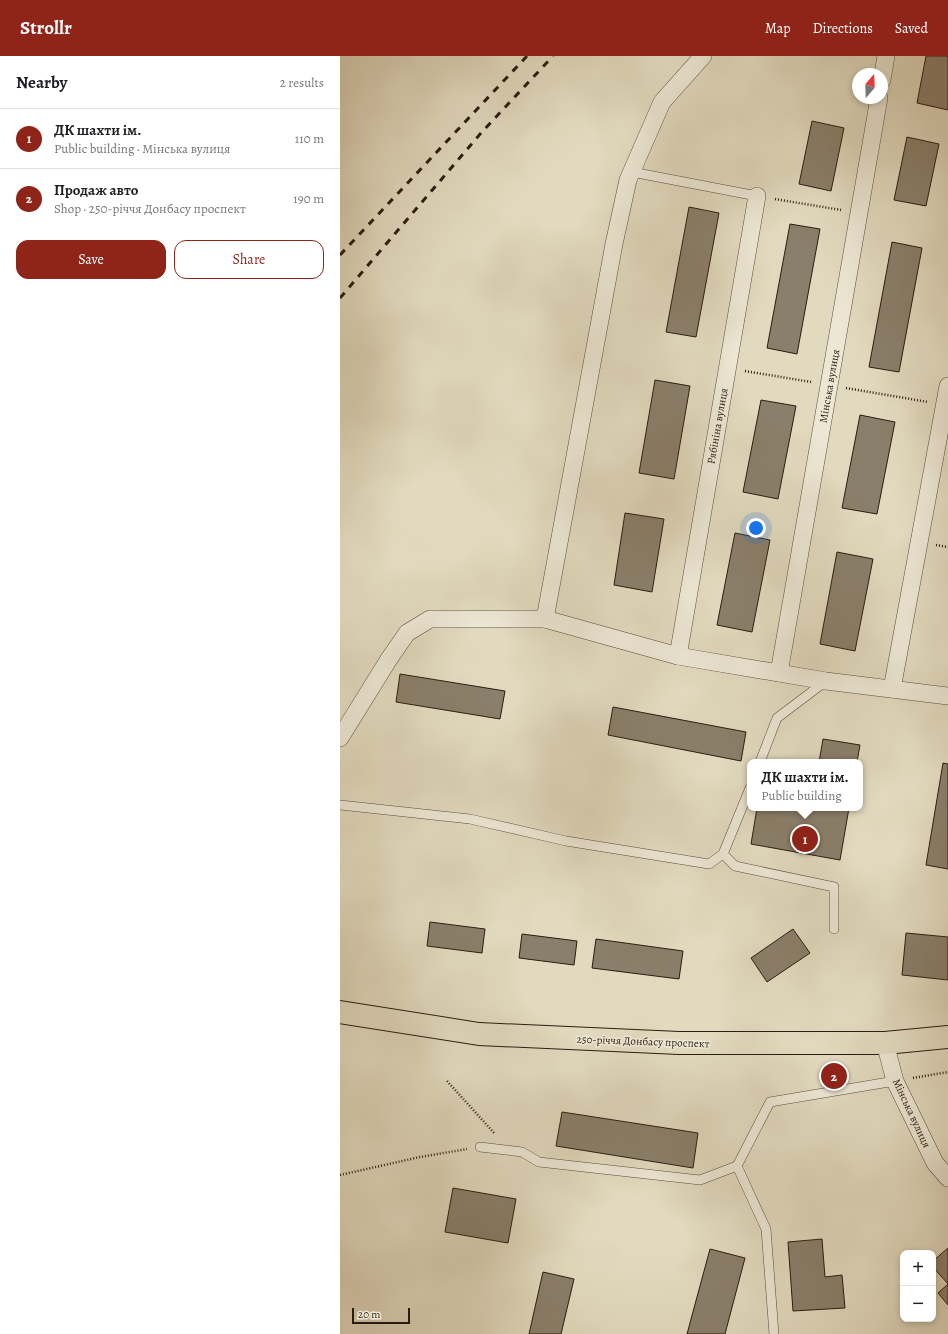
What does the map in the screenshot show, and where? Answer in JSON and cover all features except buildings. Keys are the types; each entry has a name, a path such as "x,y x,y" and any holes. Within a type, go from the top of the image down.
{"main road":[{"name":"250-річчя Донбасу проспект","path":"340,1012 479,1034 679,1043 886,1043 948,1037"}],"street":[{"path":"546,619 614,244 628,180 662,102 704,56"},
{"path":"884,68 886,56"},
{"name":"Мінська вулиця","path":"779,673 878,104"},
{"name":"Рябініна вулиця","path":"678,656 757,196"},
{"path":"892,689 948,386"},
{"path":"340,738 389,659 407,634 430,619 546,619 678,656 826,681 948,696"},
{"name":"Мінська вулиця","path":"886,1043 895,1081 935,1163 948,1178"}],"lane":[{"path":"632,172 757,196"},
{"path":"761,759 777,718 826,681"},
{"path":"340,805 470,819 566,841 709,864 723,854 747,795"},
{"path":"723,854 735,866 834,887 834,929"},
{"path":"480,1148 522,1152 539,1162 700,1180 737,1166 770,1102 895,1081"},
{"path":"737,1166 766,1229 774,1334"}],"path":[{"path":"757,196 859,213"},
{"path":"895,1081 948,1072"},
{"path":"447,1081 510,1151"},
{"path":"340,1175 420,1157 480,1148"}],"railway":[{"path":"340,255 527,56"},
{"path":"340,298 481,133 553,56"}],"place":[{"name":"ДК шахти ім.","path":"805,839"},
{"name":"Продаж авто","path":"834,1076"}]}
